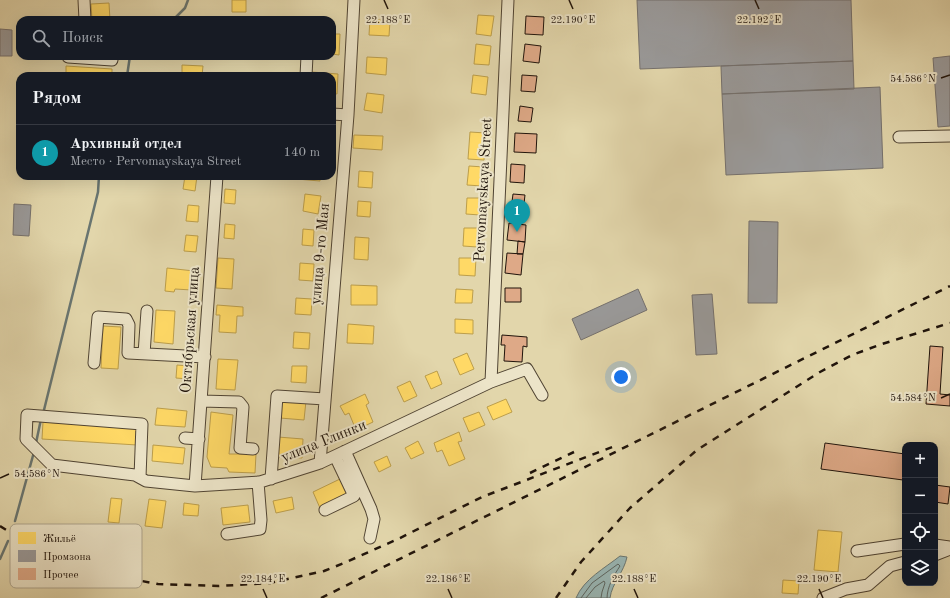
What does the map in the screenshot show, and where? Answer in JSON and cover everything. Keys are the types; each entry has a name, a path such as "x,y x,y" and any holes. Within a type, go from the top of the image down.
{"street":[{"path":"84,0 85,16"},
{"name":"улица 9-го Мая","path":"320,463 348,115 354,0"},
{"name":"Pervomayskaya Street","path":"491,382 508,0"},
{"path":"306,72 307,60"},
{"path":"336,114 348,115"},
{"path":"900,137 950,136"},
{"name":"Октябрьская улица","path":"195,486 217,180"},
{"path":"144,354 147,311"},
{"path":"94,364 98,318 126,320 129,324 128,353 204,358"},
{"name":"улица Глинки","path":"140,477 142,424 27,415 26,439 52,465 135,475 146,481 195,486 258,482 320,463 491,382 528,369 542,395"},
{"path":"271,479 277,396 325,399"},
{"path":"201,401 239,402 243,407 240,448 253,449"},
{"path":"185,438 199,439"},
{"path":"325,510 354,496 340,454"},
{"path":"340,454 371,508 374,519 370,538"},
{"path":"228,534 260,528 262,520 258,482"},
{"path":"857,551 902,544"},
{"path":"938,546 950,548"},
{"path":"938,554 950,548"},
{"path":"823,598 846,589 868,585 890,566 902,563"}],"water":[{"path":"620,556 627,557 613,587 610,598 576,598 589,580"}],"building: Жильё":[{"path":"232,0 246,0 246,12 232,12"},
{"path":"109,3 110,16 92,16 91,4"},
{"path":"478,15 494,16 491,36 476,34"},
{"path":"370,19 390,21 389,36 369,35"},
{"path":"336,34 340,34 339,55 336,55"},
{"path":"476,44 491,46 489,65 474,64"},
{"path":"367,57 387,58 386,75 366,73"},
{"path":"182,65 203,66 202,72 182,72"},
{"path":"66,66 112,69 112,72 66,72"},
{"path":"336,74 338,74 336,94"},
{"path":"473,75 488,77 486,95 471,93"},
{"path":"367,93 384,95 382,113 364,110"},
{"path":"470,132 486,133 484,160 468,159"},
{"path":"354,135 383,136 382,150 353,148"},
{"path":"469,166 484,167 482,186 467,185"},
{"path":"359,171 373,172 372,188 358,187"},
{"path":"184,180 196,180 195,191 183,189"},
{"path":"225,189 236,190 235,204 224,203"},
{"path":"305,194 321,196 318,214 303,211"},
{"path":"467,198 481,198 480,215 466,214"},
{"path":"358,201 371,202 370,217 357,216"},
{"path":"188,205 199,206 198,222 186,221"},
{"path":"225,224 235,225 234,239 224,238"},
{"path":"464,228 478,228 477,247 463,246"},
{"path":"303,229 314,230 313,246 302,245"},
{"path":"186,235 198,236 196,252 184,251"},
{"path":"355,237 369,238 368,260 354,259"},
{"path":"218,258 234,259 232,289 216,288"},
{"path":"459,258 476,258 475,276 459,275"},
{"path":"300,263 314,264 313,281 299,280"},
{"path":"167,268 194,271 192,290 175,289 174,292 165,291"},
{"path":"351,285 377,286 377,305 351,305"},
{"path":"456,289 473,290 472,303 455,303"},
{"path":"296,298 312,299 311,315 295,314"},
{"path":"217,305 243,307 243,316 237,316 236,333 219,332 220,315 216,315"},
{"path":"156,310 175,311 173,344 154,342"},
{"path":"455,319 473,320 473,334 455,333"},
{"path":"348,324 374,326 373,344 347,343"},
{"path":"103,326 121,327 118,369 101,368"},
{"path":"294,332 310,333 309,349 293,348"},
{"path":"467,353 474,369 460,375 453,359"},
{"path":"218,359 238,360 235,390 216,389"},
{"path":"177,365 189,366 188,379 176,378"},
{"path":"292,366 307,366 306,383 291,382"},
{"path":"437,371 442,384 431,389 425,376"},
{"path":"410,381 417,396 404,402 397,387"},
{"path":"365,394 369,403 366,405 373,422 356,430 349,413 345,415 340,406"},
{"path":"282,399 306,401 304,420 280,418"},
{"path":"506,399 512,412 493,420 487,407"},
{"path":"157,408 187,411 185,427 155,425"},
{"path":"211,412 233,415 229,454 256,454 255,473 229,472 227,468 211,467 207,457"},
{"path":"479,412 485,425 469,432 463,418"},
{"path":"43,422 138,428 137,445 42,439"},
{"path":"459,432 462,441 458,442 465,459 449,466 442,450 437,452 434,443"},
{"path":"278,437 303,439 302,458 277,457"},
{"path":"418,441 424,453 411,459 405,448"},
{"path":"153,445 185,448 183,464 152,461"},
{"path":"387,456 391,466 379,472 374,462"},
{"path":"340,479 348,494 320,508 313,492"},
{"path":"292,497 294,509 276,513 273,501"},
{"path":"111,498 122,499 119,523 108,522"},
{"path":"149,499 166,501 162,528 145,526"},
{"path":"184,503 199,505 198,516 183,515"},
{"path":"248,505 250,522 223,525 221,508"},
{"path":"818,530 842,532 838,572 814,570"},
{"path":"783,580 799,581 798,594 782,593"}],"building: Промзона":[{"path":"637,0 851,0 853,61 640,69"},
{"path":"0,29 12,30 12,56 0,56"},
{"path":"950,56 950,126 938,127 933,58"},
{"path":"853,61 854,89 722,94 721,66"},
{"path":"880,87 883,168 726,175 722,94"},
{"path":"14,204 31,205 29,236 13,235"},
{"path":"749,221 778,222 777,303 748,303"},
{"path":"638,289 647,310 581,340 572,319"},
{"path":"712,294 717,354 696,355 692,295"}],"building: Прочее":[{"path":"526,16 544,17 543,35 525,34"},
{"path":"525,44 541,46 539,63 523,61"},
{"path":"522,75 537,76 535,92 521,91"},
{"path":"520,106 533,108 531,122 518,121"},
{"path":"515,133 537,134 536,153 514,152"},
{"path":"511,164 525,165 524,183 510,182"},
{"path":"513,194 525,195 523,212 511,210"},
{"path":"509,223 526,225 525,242 507,240"},
{"path":"518,241 525,242 523,254 517,254"},
{"path":"507,253 523,254 521,275 505,273"},
{"path":"505,288 521,288 521,302 505,302"},
{"path":"502,335 527,337 527,347 523,346 522,362 504,361 505,345 501,345"},
{"path":"930,346 943,347 940,394 950,395 950,406 926,404"},
{"path":"825,443 902,454 902,480 821,469"},
{"path":"938,485 950,487 948,504 938,502"}],"waterway":[{"path":"177,16 185,8 188,0"},
{"path":"128,72 129,60"},
{"path":"43,414 98,192 99,180"},
{"path":"36,443 41,419"},
{"path":"15,521 34,452"},
{"path":"0,559 8,541"}],"railway":[{"path":"321,598 950,286"},
{"path":"556,598 581,562 630,508 697,450 820,372 852,355 950,323"},
{"path":"142,581 158,584 219,586 270,583 324,571 398,539 482,497 615,446"},
{"path":"530,473 574,452"},
{"path":"0,526 10,532"}],"place":[{"name":"Архивный отдел","path":"517,232"}]}
